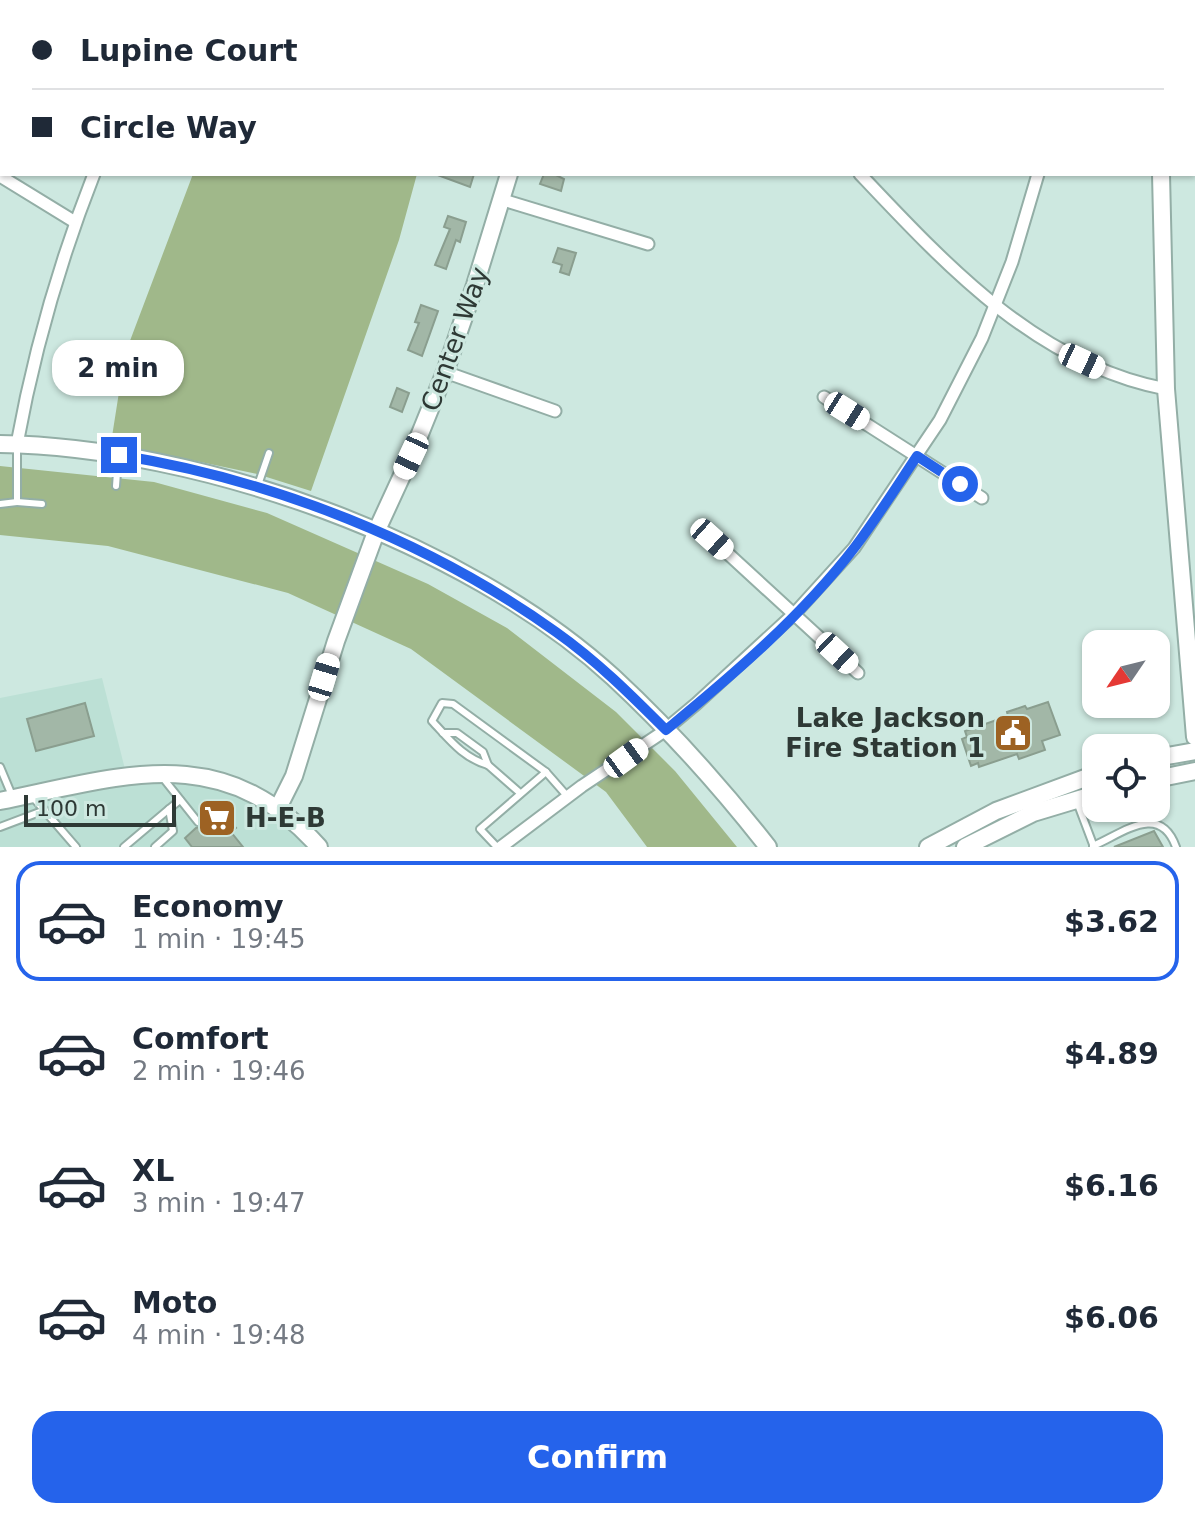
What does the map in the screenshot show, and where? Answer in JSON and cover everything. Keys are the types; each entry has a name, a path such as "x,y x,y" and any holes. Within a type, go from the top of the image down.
{"street":[{"path":"0,176 75,222"},
{"path":"17,444 39,338 75,222 93,176"},
{"name":"Center Way","path":"278,808 294,776 336,641 376,532 445,372 509,176"},
{"path":"862,176 958,274 996,306 1055,347 1082,361 1112,375 1166,389"},
{"path":"499,847 666,730 724,681 795,613 854,548 917,456 963,375 996,306 1037,176"},
{"path":"1161,176 1166,389 1192,665 1195,737"},
{"path":"503,200 648,244"},
{"path":"445,372 555,411"},
{"path":"824,397 982,498"},
{"path":"0,444 119,455 180,467 321,510 456,568 558,634 612,676 735,805 768,847"},
{"path":"712,539 858,673"},
{"path":"1170,755 1195,751"},
{"path":"1170,776 1195,771"},
{"path":"7,799 158,772 187,774 251,792 278,808 319,847"},
{"path":"932,846 1015,812 1082,778"},
{"path":"1071,782 1076,800"},
{"path":"965,847 1015,812 1082,798"}],"lane":[{"path":"17,444 17,502"},
{"path":"257,488 269,453"},
{"path":"116,486 119,455"},
{"path":"0,504 42,504"},
{"path":"520,793 488,765 475,761 451,743 432,721 442,703 453,704 546,772 568,797"},
{"path":"443,733 457,733 483,752 488,765"},
{"path":"0,767 7,799"},
{"path":"158,772 198,822"},
{"path":"499,847 480,829 546,772"},
{"path":"31,795 76,847"},
{"path":"124,847 180,800"},
{"path":"1076,800 1094,846 1150,821 1161,824 1172,836 1176,847"},
{"path":"155,847 173,831 169,809"},
{"path":"0,827 45,810"}],"shaded area":[{"path":"102,678 129,785 178,783 221,788 263,808 310,847 0,847 0,698"}],"green space":[{"path":"192,176 416,176 399,240 311,491 257,474 111,443 125,354"},
{"path":"0,466 154,482 267,513 428,584 507,628 616,712 675,771 737,847 647,847 606,792 411,649 288,593 108,546 0,535"}],"building":[{"path":"440,176 473,176 470,187"},
{"path":"543,176 564,179 561,191 540,184"},
{"path":"448,216 466,222 446,269 435,265 450,229 444,227"},
{"path":"558,248 576,253 569,275 560,272 562,265 553,262"},
{"path":"421,305 438,311 422,356 408,350 419,323 415,322"},
{"path":"397,388 409,393 402,412 390,407"},
{"name":"Lake Jackson Fire Station 1","path":"1048,702 1060,735 1042,741 1045,750 1019,759 1017,754 979,767 978,763 971,766 962,739 967,737 965,731 1008,716 1007,712"},
{"path":"85,703 94,736 36,751 27,719"},
{"name":"H-E-B","path":"218,808 236,828 231,832 243,847 192,847 185,838 202,826"},
{"path":"1154,831 1163,847 1114,847"}],"place":[{"name":"Lake Jackson Fire Station 1","path":"1013,733"},
{"name":"H-E-B","path":"217,818"}],"route":[{"path":"119,455 192,469 281,495 456,568 558,634 612,676 666,730 724,681 825,581 854,548 917,456 960,484"}]}
